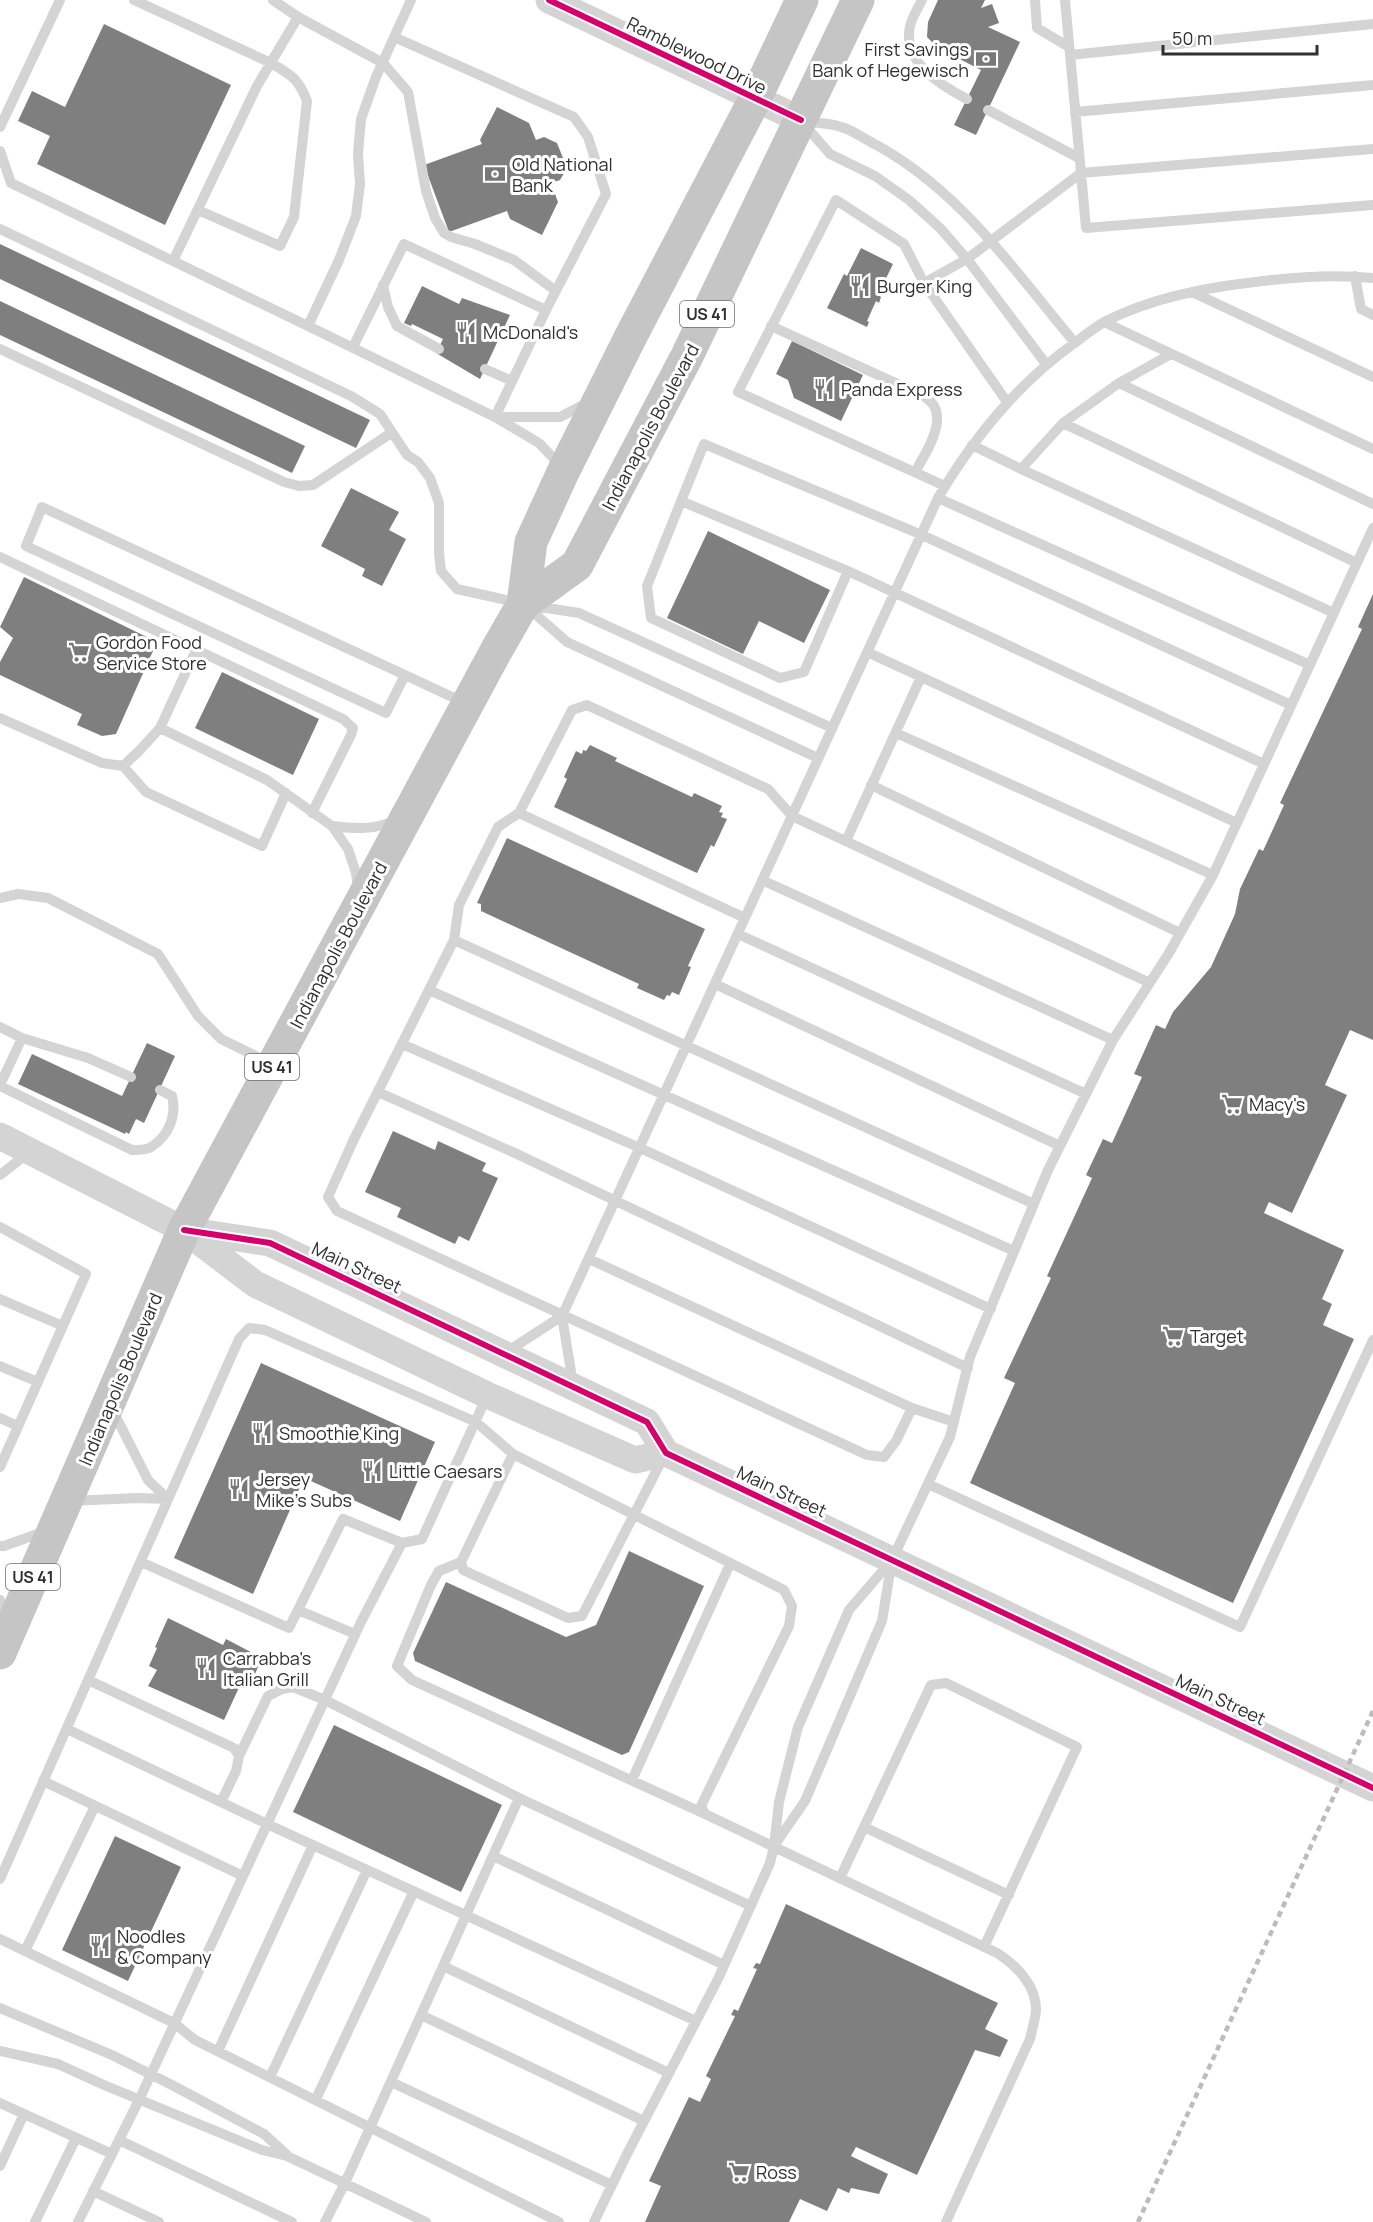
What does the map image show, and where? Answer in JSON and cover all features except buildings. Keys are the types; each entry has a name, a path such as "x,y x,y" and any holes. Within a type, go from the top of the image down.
{"highway":[{"name":"Indianapolis Boulevard","path":"4,1626 61,1514 184,1230 524,604 531,542 564,470 755,99 802,0"},
{"name":"Indianapolis Boulevard","path":"524,604 578,565 687,356 858,0"}],"street":[{"name":"Ramblewood Drive","path":"549,0 801,120"},
{"name":"Main Street","path":"0,1136 184,1230 255,1284 487,1395 634,1460 666,1453"},
{"name":"Main Street","path":"184,1230 270,1243 505,1353 647,1422 666,1453 1373,1788"}],"lane":[{"path":"0,127 60,0"},
{"path":"134,0 271,63 292,75 300,84 307,101 294,217 280,246 198,210"},
{"path":"273,0 298,17 383,63 408,92 426,191 435,218 444,233 514,260 556,291"},
{"path":"308,326 339,260 356,216 360,184 358,154 361,119 411,0"},
{"path":"922,0 910,26 910,46 921,68 945,88 967,99"},
{"path":"1035,0 1037,28 1070,51 1373,24"},
{"path":"1065,0 1086,228 1373,205"},
{"path":"173,261 256,86 298,17"},
{"path":"394,37 574,117 588,137 606,194 546,310 495,417"},
{"path":"1075,112 1373,85"},
{"path":"988,110 1079,158"},
{"path":"801,120 842,127 890,152 929,179 960,207 1075,343"},
{"path":"801,120 830,154 875,176 909,200 940,228 967,259 1046,364"},
{"path":"924,283 967,259 1081,173 1373,149"},
{"path":"0,151 11,183 495,417 539,443 564,470"},
{"path":"945,486 738,392 836,200 904,244 924,283 1007,402"},
{"path":"0,229 351,396 380,414 407,455 418,462 430,478 440,503 441,571 457,589 579,613 832,728"},
{"path":"353,347 404,244 546,310"},
{"path":"1355,276 1360,309 1373,315"},
{"path":"505,1353 562,1316 938,498 972,445 1007,402 1046,364 1104,322 1160,299 1218,286 1282,278 1355,276 1373,278"},
{"path":"383,285 388,307 397,326 439,349"},
{"path":"1192,292 1373,377"},
{"path":"1104,322 1373,449"},
{"path":"771,326 924,396 935,406 937,421 933,438 915,472"},
{"path":"0,349 284,482 299,486 313,485 392,434"},
{"path":"1021,469 1063,423 1119,383 1171,354"},
{"path":"485,369 512,381"},
{"path":"1119,383 1373,504"},
{"path":"495,417 560,417 601,396"},
{"path":"1063,423 1357,563"},
{"path":"848,571 804,672 780,678 651,618 648,586 704,444 922,535 1291,705"},
{"path":"972,445 1334,613"},
{"path":"938,498 1310,664"},
{"path":"681,501 848,571 1264,764"},
{"path":"405,675 386,713 26,546 42,507 405,675 468,705"},
{"path":"774,1846 804,1801 882,1621 892,1560 950,1437 968,1368 1034,1203 1113,1040 1150,983 1213,875 1373,528"},
{"path":"0,557 344,719 353,728 351,735 312,813"},
{"path":"524,604 567,642 819,758"},
{"path":"123,766 160,728 196,650"},
{"path":"867,652 1237,823"},
{"path":"846,841 921,677"},
{"path":"912,1407 896,1441 884,1457 867,1455 337,1211 328,1197 454,940 459,905 498,827 519,813 572,710 587,705 768,789 792,816 1150,983"},
{"path":"0,718 102,763 123,766 146,792 262,846 286,793"},
{"path":"160,728 267,780 332,826 348,849 356,873 360,904"},
{"path":"896,733 1213,875"},
{"path":"871,786 1180,933"},
{"path":"519,813 745,918"},
{"path":"332,826 361,830 385,825 408,815"},
{"path":"762,880 1113,1040"},
{"path":"0,897 18,894 48,898 158,954 198,1016 221,1039 273,1065"},
{"path":"738,934 1086,1094"},
{"path":"454,940 1034,1203"},
{"path":"715,984 1060,1146"},
{"path":"429,990 1014,1251"},
{"path":"0,1027 22,1038 87,1058 131,1077"},
{"path":"22,1038 0,1085 132,1150 151,1148 169,1130 175,1109 172,1096 160,1090"},
{"path":"402,1044 640,1148 991,1308"},
{"path":"378,1092 517,1154 968,1368"},
{"path":"0,1175 31,1151"},
{"path":"0,1227 86,1274 0,1467"},
{"path":"589,1259 912,1407 954,1422"},
{"path":"0,1299 63,1326"},
{"path":"562,1316 573,1386"},
{"path":"0,1879 239,1339 249,1328 265,1330 476,1422 513,1455 784,1590 792,1606 789,1626 701,1806 705,1814"},
{"path":"927,1484 1240,1627 1373,1340"},
{"path":"0,1366 38,1382"},
{"path":"141,1562 289,1628 343,1519 402,1543 422,1539 487,1395"},
{"path":"109,1404 148,1480 168,1499"},
{"path":"0,1418 18,1426"},
{"path":"513,1455 461,1562 463,1570 568,1618 582,1616 666,1453"},
{"path":"0,1546 61,1514 138,1498 168,1499"},
{"path":"78,2222 139,2100 356,1634 402,1543"},
{"path":"594,2222 724,1965 770,1863 779,1802 798,1727 849,1610 892,1560"},
{"path":"461,1562 439,1571 397,1666 412,1680 774,1846 984,1947 1012,1963 1029,1983 1036,2008 1030,2039 946,2222"},
{"path":"632,1780 730,1564"},
{"path":"298,1610 356,1634"},
{"path":"88,1680 234,1748 239,1756"},
{"path":"840,1878 931,1685 946,1683 1077,1747 984,1947"},
{"path":"221,1802 236,1771 239,1756 268,1696 282,1689 293,1687 325,1700 519,1798 751,1906"},
{"path":"67,1729 267,1824 696,2021"},
{"path":"43,1781 243,1876"},
{"path":"325,2222 345,2183 519,1798"},
{"path":"25,1951 95,1806"},
{"path":"864,1827 1009,1895"},
{"path":"218,2051 313,1845"},
{"path":"493,1856 724,1965"},
{"path":"270,2077 367,1870"},
{"path":"316,2099 414,1891"},
{"path":"0,1939 174,2023 195,2040 559,2222"},
{"path":"443,1966 669,2073"},
{"path":"0,2008 151,2074 264,2134 288,2156"},
{"path":"421,2015 644,2121"},
{"path":"0,2051 58,2064 262,2150 288,2156 426,2222"},
{"path":"391,2082 612,2185"},
{"path":"0,2103 112,2154"},
{"path":"0,2166 24,2114"},
{"path":"35,2222 76,2138"},
{"path":"119,2140 292,2222"},
{"path":"93,2191 159,2222"}],"railway":[{"path":"1138,2222 1373,1711"}],"cycle path":[{"path":"549,0 801,120"},
{"path":"184,1230 270,1243 647,1422 666,1453 1373,1788"}],"place":[{"name":"First Savings Bank of Hegewisch","path":"986,59"},
{"name":"Old National Bank","path":"495,174"},
{"name":"Burger King","path":"860,286"},
{"name":"McDonald's","path":"466,332"},
{"name":"Panda Express","path":"824,389"},
{"name":"Gordon Food Service Store","path":"79,652"},
{"name":"Macy's","path":"1232,1104"},
{"name":"Target","path":"1173,1336"},
{"name":"Smoothie King","path":"262,1433"},
{"name":"Little Caesars","path":"372,1471"},
{"name":"Jersey Mike's Subs","path":"239,1489"},
{"name":"Carrabba's Italian Grill","path":"206,1668"},
{"name":"Noodles & Company","path":"100,1946"},
{"name":"Ross","path":"739,2172"}]}
